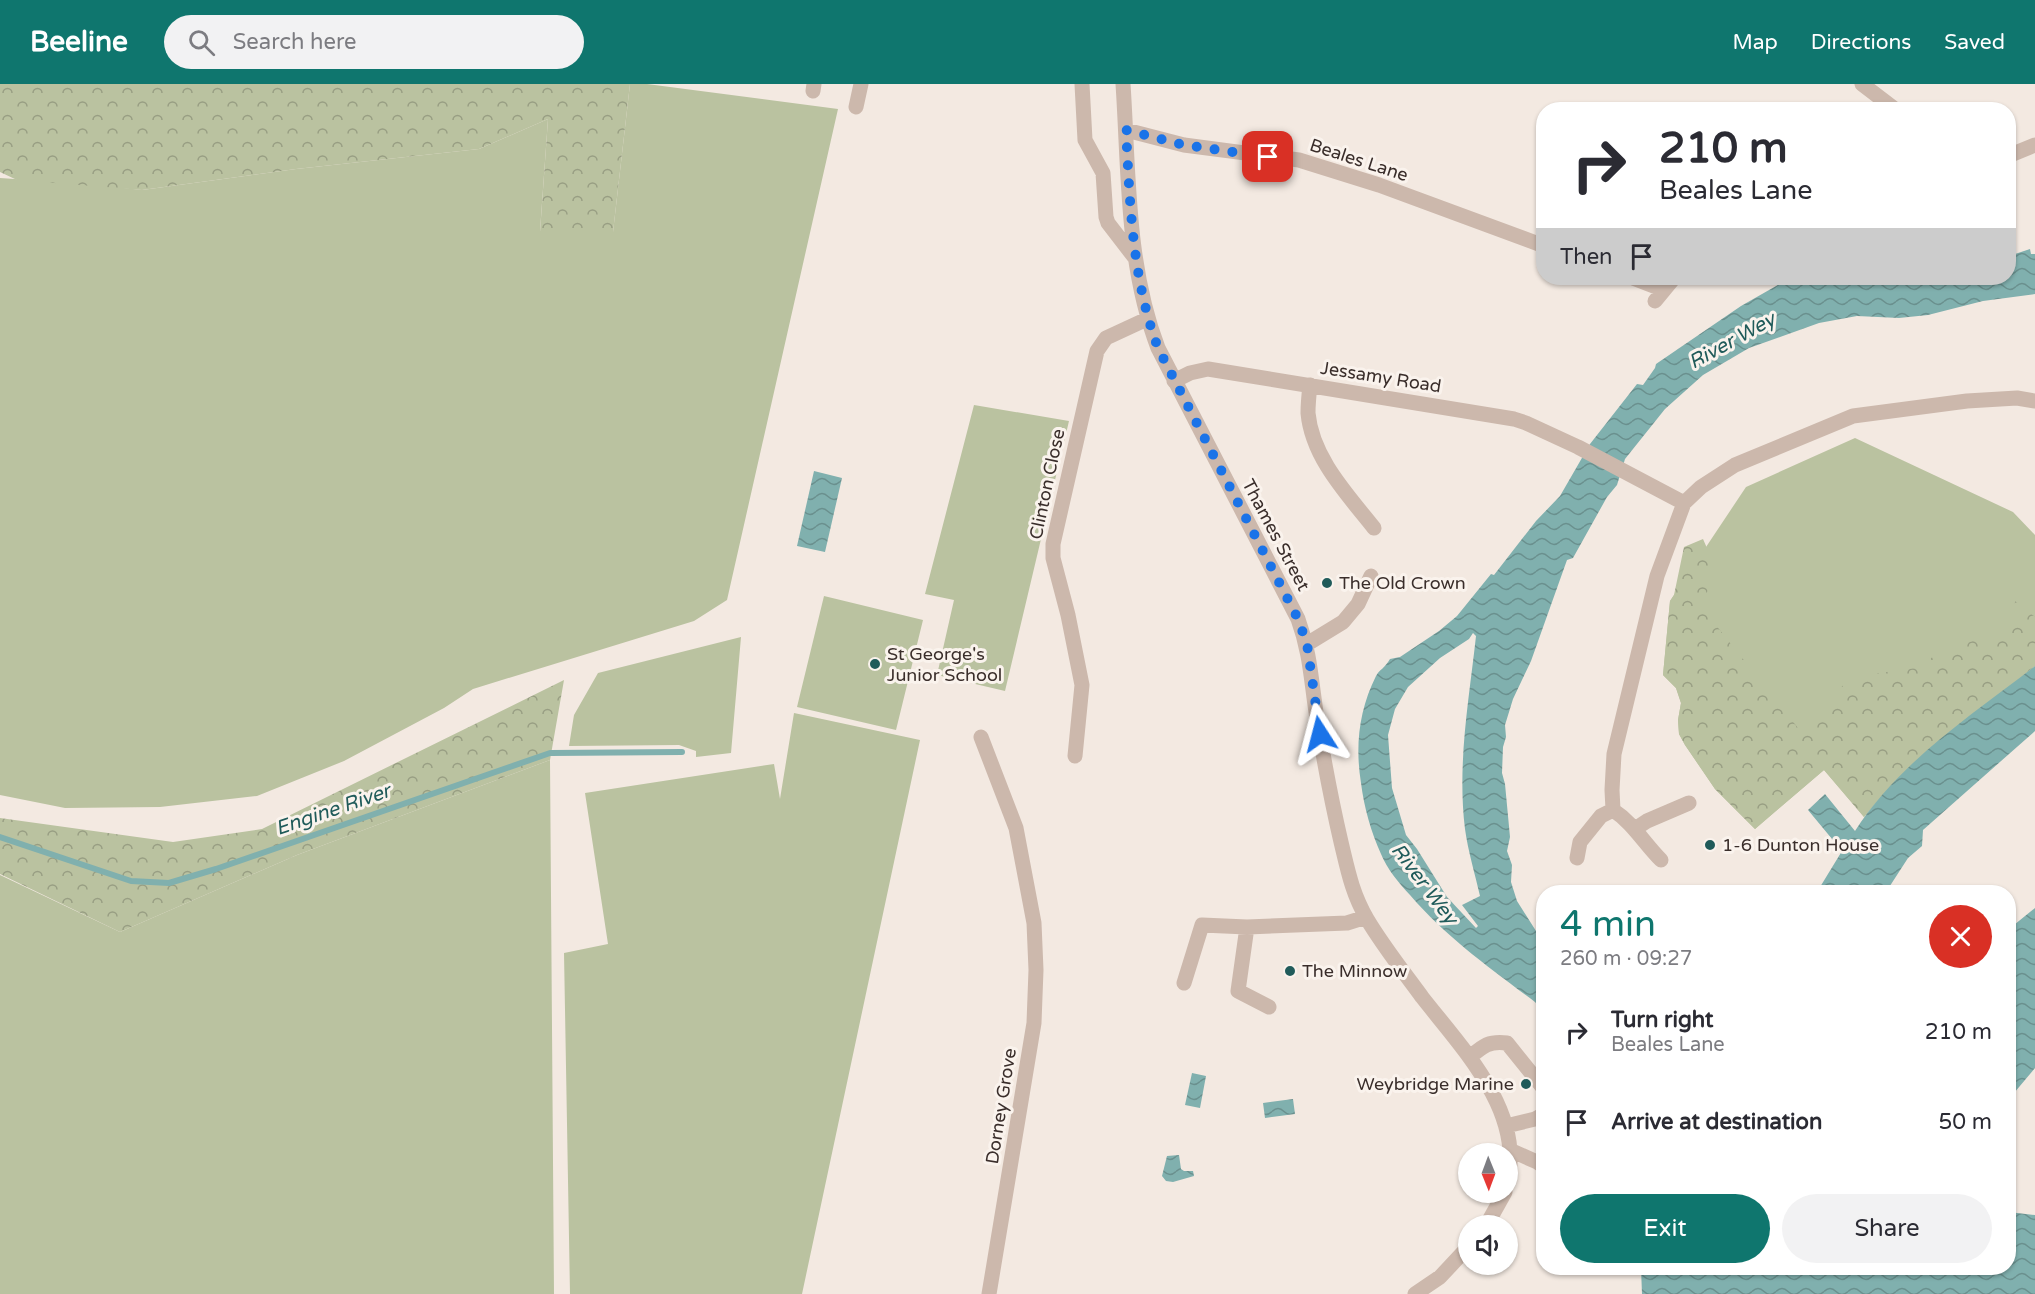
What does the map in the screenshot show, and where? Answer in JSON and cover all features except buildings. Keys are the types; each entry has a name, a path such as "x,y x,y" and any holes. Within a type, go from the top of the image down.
{"street":[{"path":"856,107 861,84"},
{"path":"1082,84 1085,141 1103,174 1106,217 1108,223 1135,258"},
{"name":"Thames Street","path":"1123,84 1135,258 1147,319 1174,381 1284,590 1307,644 1331,798 1355,896 1389,952 1470,1057 1497,1104 1506,1126 1509,1143"},
{"path":"1862,84 1886,102"},
{"name":"Beales Lane","path":"1126,130 1184,145 1299,160 1379,185 1536,243"},
{"path":"2016,153 2035,145"},
{"path":"1644,285 1660,296 1669,285"},
{"name":"Clinton Close","path":"1075,756 1082,685 1068,615 1053,558 1053,544 1097,351 1106,338 1147,319"},
{"name":"Jessamy Road","path":"1174,381 1190,373 1208,369 1514,419 1578,447 1684,503"},
{"path":"1310,385 1308,412 1321,453 1333,476 1374,528"},
{"path":"1613,810 1614,754 1657,576 1684,503 1701,487 1735,465 1853,416 1967,401 2018,398 2035,401"},
{"path":"1307,644 1343,622 1358,604 1371,576"},
{"name":"Dorney Grove","path":"981,737 1016,828 1035,923 1035,1023 989,1294"},
{"path":"1635,829 1647,821 1689,803"},
{"path":"1613,810 1627,820 1648,848 1661,860"},
{"path":"1577,858 1580,842 1601,816 1613,810"},
{"path":"1184,983 1202,925 1246,927 1347,923 1366,917"},
{"path":"1246,927 1238,991 1269,1007"},
{"path":"1470,1057 1493,1041 1507,1043 1536,1079"},
{"path":"1506,1126 1536,1118"},
{"path":"1518,1153 1536,1160"},
{"path":"1417,1294 1440,1276 1458,1257"}],"green space":[{"path":"0,84 630,84 613,232 540,232 548,119 479,149 296,169 142,190 17,180 0,172"},
{"path":"630,84 647,84 838,109 727,600 694,621 473,689 444,708 344,761 257,796 160,807 65,808 0,795 0,178 142,190 296,169 479,149 548,119 540,231 613,232"},
{"path":"974,405 1069,421 1005,691 937,675 954,600 925,594"},
{"path":"1855,438 2013,512 2035,535 2035,666 1886,790 1864,817 1824,770 1755,829 1715,789 1679,734 1678,720 1681,703 1676,688 1663,675 1670,601 1746,487"},
{"path":"1703,539 1714,564 1703,609 1798,728 1823,709 1850,677 1916,668 1948,647 1990,637 2014,622 2015,601 2035,617 2035,666 1923,755 1864,817 1824,770 1755,829 1715,789 1685,745 1679,734 1678,720 1681,703 1676,688 1663,675 1670,601 1674,595 1684,547"},
{"path":"824,596 923,620 896,730 797,707"},
{"path":"741,637 731,753 696,757 696,751 679,745 569,746 574,715 598,673"},
{"path":"564,680 550,760 297,855 120,932 0,874 0,818 173,842 262,829"},
{"path":"794,713 920,740 802,1294 570,1294 564,953 608,944 585,793 774,764 780,799"},
{"path":"550,760 554,1294 0,1294 0,875 120,932 297,855"}],"water":[{"name":"River Wey","path":"2030,249 2031,254 2035,254 2035,294 1983,301 1928,315 1899,318 1857,316 1819,323 1749,348 1703,375 1665,409 1625,459 1617,485 1607,497 1573,558 1567,560 1531,661 1513,699 1505,725 1502,773 1510,837 1507,851 1512,865 1511,882 1517,901 1536,931 1536,1003 1439,925 1424,911 1390,870 1374,837 1361,783 1358,755 1362,715 1377,674 1390,659 1400,657 1457,616 1491,574 1494,575 1536,521 1560,496 1590,444 1637,384 1643,385 1656,364 1741,306 1778,285 2016,285 2016,254","holes":["1473,633 1476,636 1462,780 1465,829 1480,896 1462,905 1478,926 1476,928 1447,897 1406,835 1392,788 1388,735 1395,709 1408,687 1440,658 1469,639"]},
{"path":"814,471 842,478 825,552 797,546"},
{"path":"2035,666 2035,731 1923,830 1922,846 1908,858 1891,885 1821,885 1842,851 1808,810 1825,794 1855,831 1893,783 1915,761"},
{"path":"2035,908 2035,1068 2016,1091 2016,923"},
{"path":"1192,1073 1206,1076 1200,1108 1185,1105"},
{"path":"1293,1099 1295,1114 1265,1118 1263,1103"},
{"path":"1179,1155 1181,1169 1193,1171 1194,1176 1173,1182 1166,1181 1162,1176 1167,1156"},
{"path":"2016,1213 2035,1215 2035,1294 1642,1294 1641,1275 2016,1275"}],"waterway":[{"name":"Engine River","path":"0,837 131,881 169,883 216,869 550,753 682,752"}],"place":[{"name":"The Old Crown","path":"1327,583"},
{"name":"St George's Junior School","path":"875,664"},
{"name":"1-6 Dunton House","path":"1710,845"},
{"name":"The Minnow","path":"1290,971"},
{"name":"Weybridge Marine","path":"1526,1084"}],"route":[{"path":"1268,157 1184,145 1126,130 1134,251 1147,319 1158,348 1298,619 1307,644 1320,734"}]}
